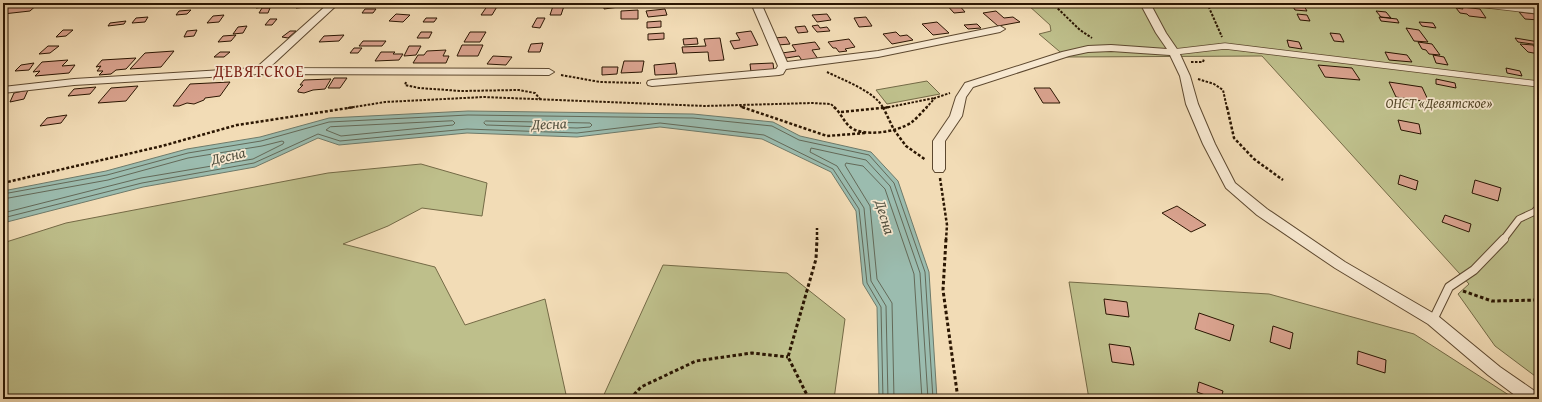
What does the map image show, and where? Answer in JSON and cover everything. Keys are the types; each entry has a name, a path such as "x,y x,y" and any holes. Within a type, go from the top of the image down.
{"street":[{"path":"259,71 334,3"},
{"path":"756,3 783,66"},
{"path":"1146,3 1174,52 1185,76 1192,104 1206,137 1230,185 1262,212 1340,265 1432,320 1494,371 1533,399"},
{"path":"652,83 779,72 783,66 878,54 1000,29"},
{"path":"939,169 939,142 956,116 961,97 969,86 1066,54 1088,50 1111,48 1174,52"},
{"path":"3,90 74,82 259,71 549,72"}],"lane":[{"path":"1470,3 1539,11"},
{"path":"1174,52 1225,46 1539,84"},
{"path":"1432,320 1450,287 1474,270 1504,239 1519,219 1539,207"}],"path":[{"path":"1052,3 1060,9 1081,32 1111,48"},
{"path":"1207,3 1218,24 1225,46"},
{"path":"806,63 843,79 880,101 894,130 906,146 939,169 947,225 943,290 958,399"},
{"path":"408,72 405,85 419,88 468,91 519,90 535,93 540,99"},
{"path":"549,72 600,82 652,83"},
{"path":"1185,76 1214,84 1223,90 1234,138 1254,159 1283,180"},
{"path":"840,112 883,108 935,98 969,86"},
{"path":"3,183 162,146 237,125 365,104 484,97 705,106 812,103 831,104 840,112 850,127 868,133"},
{"path":"737,105 827,136 894,130 911,123 935,98"},
{"path":"809,399 788,357 816,259 817,228"},
{"path":"1450,287 1492,301 1539,300"},
{"path":"630,399 641,388 696,361 752,353 788,357"}],"green space":[{"name":"ОНСТ «Девятское»","path":"1029,3 1539,3 1539,379 1495,346 1458,294 1469,284 1262,56 1066,57 1039,34 1051,31 1050,25 1028,5"},
{"path":"927,81 940,94 887,104 876,90"},
{"path":"421,164 487,183 482,216 422,208 388,226 343,244 435,267 465,325 545,299 567,399 3,399 3,243 66,223 328,173"},
{"path":"663,265 787,273 845,319 834,399 602,399"},
{"path":"1069,282 1269,294 1414,334 1515,399 1089,399"}],"water":[{"name":"Десна","path":"468,111 693,114 773,122 800,136 871,152 898,181 929,272 937,399 879,399 877,307 863,284 856,211 831,172 762,139 660,127 577,137 467,133 339,145 318,138 255,167 143,187 3,223 3,191 106,171 187,149 260,137 329,118"}],"building":[{"path":"23,3 39,3 30,11 3,14 3,7 20,5"},
{"path":"233,3 244,3 241,6 231,7"},
{"path":"266,3 266,7 256,8 257,4"},
{"path":"298,3 307,3 306,7 296,8"},
{"path":"604,3 619,3 619,7 604,9"},
{"path":"718,3 729,3 730,7 719,7"},
{"path":"945,3 963,3 958,4 965,12 954,13"},
{"path":"1340,3 1357,3 1359,6 1341,4"},
{"path":"1357,3 1368,3 1370,7 1359,6"},
{"path":"488,5 498,5 492,15 481,15"},
{"path":"1292,5 1304,6 1307,11 1295,10"},
{"path":"553,6 564,6 561,15 550,15"},
{"path":"1462,7 1480,9 1486,18 1469,16 1467,14 1460,13 1456,8 1463,9"},
{"path":"262,8 270,8 268,13 259,13"},
{"path":"365,9 376,9 373,13 362,13"},
{"path":"665,9 667,15 648,17 646,11"},
{"path":"191,10 187,14 176,15 179,11"},
{"path":"638,10 638,19 621,19 621,11"},
{"path":"996,11 1004,18 1013,17 1020,22 998,26 983,13"},
{"path":"1376,11 1386,12 1391,18 1381,17"},
{"path":"1519,12 1536,14 1539,17 1539,20 1525,19"},
{"path":"396,14 410,15 403,22 389,21"},
{"path":"827,14 831,20 817,22 812,15"},
{"path":"1297,14 1307,15 1310,21 1300,20"},
{"path":"224,15 219,22 207,23 213,16"},
{"path":"148,17 145,22 132,23 136,18"},
{"path":"866,17 872,26 859,27 854,18"},
{"path":"1379,17 1397,19 1399,23 1381,21"},
{"path":"426,18 437,18 434,22 423,22"},
{"path":"537,18 545,18 540,28 532,27"},
{"path":"270,19 277,19 272,25 265,25"},
{"path":"126,21 124,24 108,26 110,23"},
{"path":"661,21 661,27 647,28 647,22"},
{"path":"937,22 949,33 933,35 922,24"},
{"path":"1419,22 1433,23 1436,28 1422,26"},
{"path":"977,24 981,28 968,29 964,25"},
{"path":"818,25 820,28 827,27 830,31 817,32 812,26"},
{"path":"247,26 243,33 233,34 238,27"},
{"path":"805,26 808,32 798,33 795,27"},
{"path":"1406,28 1419,30 1428,42 1414,41"},
{"path":"63,30 73,30 66,36 56,37"},
{"path":"197,30 194,36 184,37 187,31"},
{"path":"290,31 296,31 288,38 282,37"},
{"path":"751,31 758,45 734,49 730,41 740,40 736,33"},
{"path":"421,32 432,32 429,38 417,38"},
{"path":"470,32 486,32 480,42 464,42"},
{"path":"896,32 900,36 907,35 913,40 892,44 883,34"},
{"path":"664,33 664,39 648,40 648,34"},
{"path":"1330,33 1340,34 1344,42 1334,41"},
{"path":"236,35 231,41 218,42 223,36"},
{"path":"344,35 339,41 319,42 324,36"},
{"path":"786,37 790,44 778,45 774,38"},
{"path":"697,38 698,44 684,45 683,39"},
{"path":"720,38 724,60 709,61 708,52 683,53 682,47 706,46 704,39"},
{"path":"1515,38 1539,42 1539,45 1518,42"},
{"path":"849,39 855,47 845,49 847,51 839,52 828,42"},
{"path":"1287,40 1299,42 1302,49 1289,47"},
{"path":"363,41 386,41 382,46 359,46"},
{"path":"815,42 820,49 812,50 818,59 803,62 799,56 786,58 782,53 796,51 792,45"},
{"path":"1418,42 1432,44 1440,55 1429,54 1426,50 1422,49"},
{"path":"543,43 540,52 528,52 531,44"},
{"path":"1520,44 1533,45 1539,54 1528,52"},
{"path":"462,45 483,45 478,56 457,56"},
{"path":"48,46 59,46 50,53 39,54"},
{"path":"409,46 421,46 416,55 404,56"},
{"path":"354,48 362,48 358,53 350,53"},
{"path":"446,50 443,56 449,56 446,63 413,63 418,55 424,55 427,51"},
{"path":"174,51 161,67 130,69 145,53"},
{"path":"220,52 230,52 224,57 214,57"},
{"path":"381,52 395,52 393,54 403,54 399,60 375,61"},
{"path":"1385,52 1407,55 1412,62 1389,60"},
{"path":"1433,55 1444,57 1448,65 1436,63"},
{"path":"493,56 512,57 506,65 487,64"},
{"path":"136,58 126,69 116,70 111,74 99,75 103,71 97,71 101,66 96,67 102,60"},
{"path":"68,60 62,66 75,65 69,73 35,76 40,71 33,72 42,62"},
{"path":"624,61 644,61 642,72 621,73"},
{"path":"34,63 29,70 15,71 21,65"},
{"path":"675,63 677,74 655,75 654,65"},
{"path":"773,63 774,71 751,72 750,64"},
{"path":"1318,65 1352,68 1360,80 1325,77"},
{"path":"602,67 618,67 617,74 602,75"},
{"path":"1506,68 1520,71 1522,76 1507,73"},
{"path":"334,78 347,78 340,88 328,88"},
{"path":"331,79 325,89 313,90 304,93 298,92 303,85 300,85 304,80"},
{"path":"1436,79 1455,83 1456,88 1436,84"},
{"path":"230,82 220,96 205,98 204,100 194,104 187,103 179,106 173,106 190,84"},
{"path":"1389,82 1422,87 1429,102 1396,97"},
{"path":"138,86 126,101 98,103 111,88"},
{"path":"96,87 90,94 68,96 74,89"},
{"path":"1034,88 1050,88 1060,103 1043,103"},
{"path":"28,90 24,99 10,102 14,93"},
{"path":"67,115 61,123 40,126 47,118"},
{"path":"1398,120 1419,124 1421,134 1401,130"},
{"path":"1400,175 1418,181 1416,190 1398,184"},
{"path":"1475,180 1501,188 1498,201 1472,193"},
{"path":"1177,206 1206,225 1191,232 1162,213"},
{"path":"1445,215 1471,224 1469,232 1442,222"},
{"path":"1104,299 1127,302 1129,317 1106,314"},
{"path":"1199,313 1234,325 1230,341 1195,329"},
{"path":"1273,326 1293,333 1290,349 1270,342"},
{"path":"1109,344 1130,347 1134,365 1112,362"},
{"path":"1358,351 1386,360 1385,373 1357,364"},
{"path":"1199,382 1223,391 1221,399 1216,399 1197,392"}],"district":[{"name":"ДЕВЯТСКОЕ","path":"259,71"}]}
